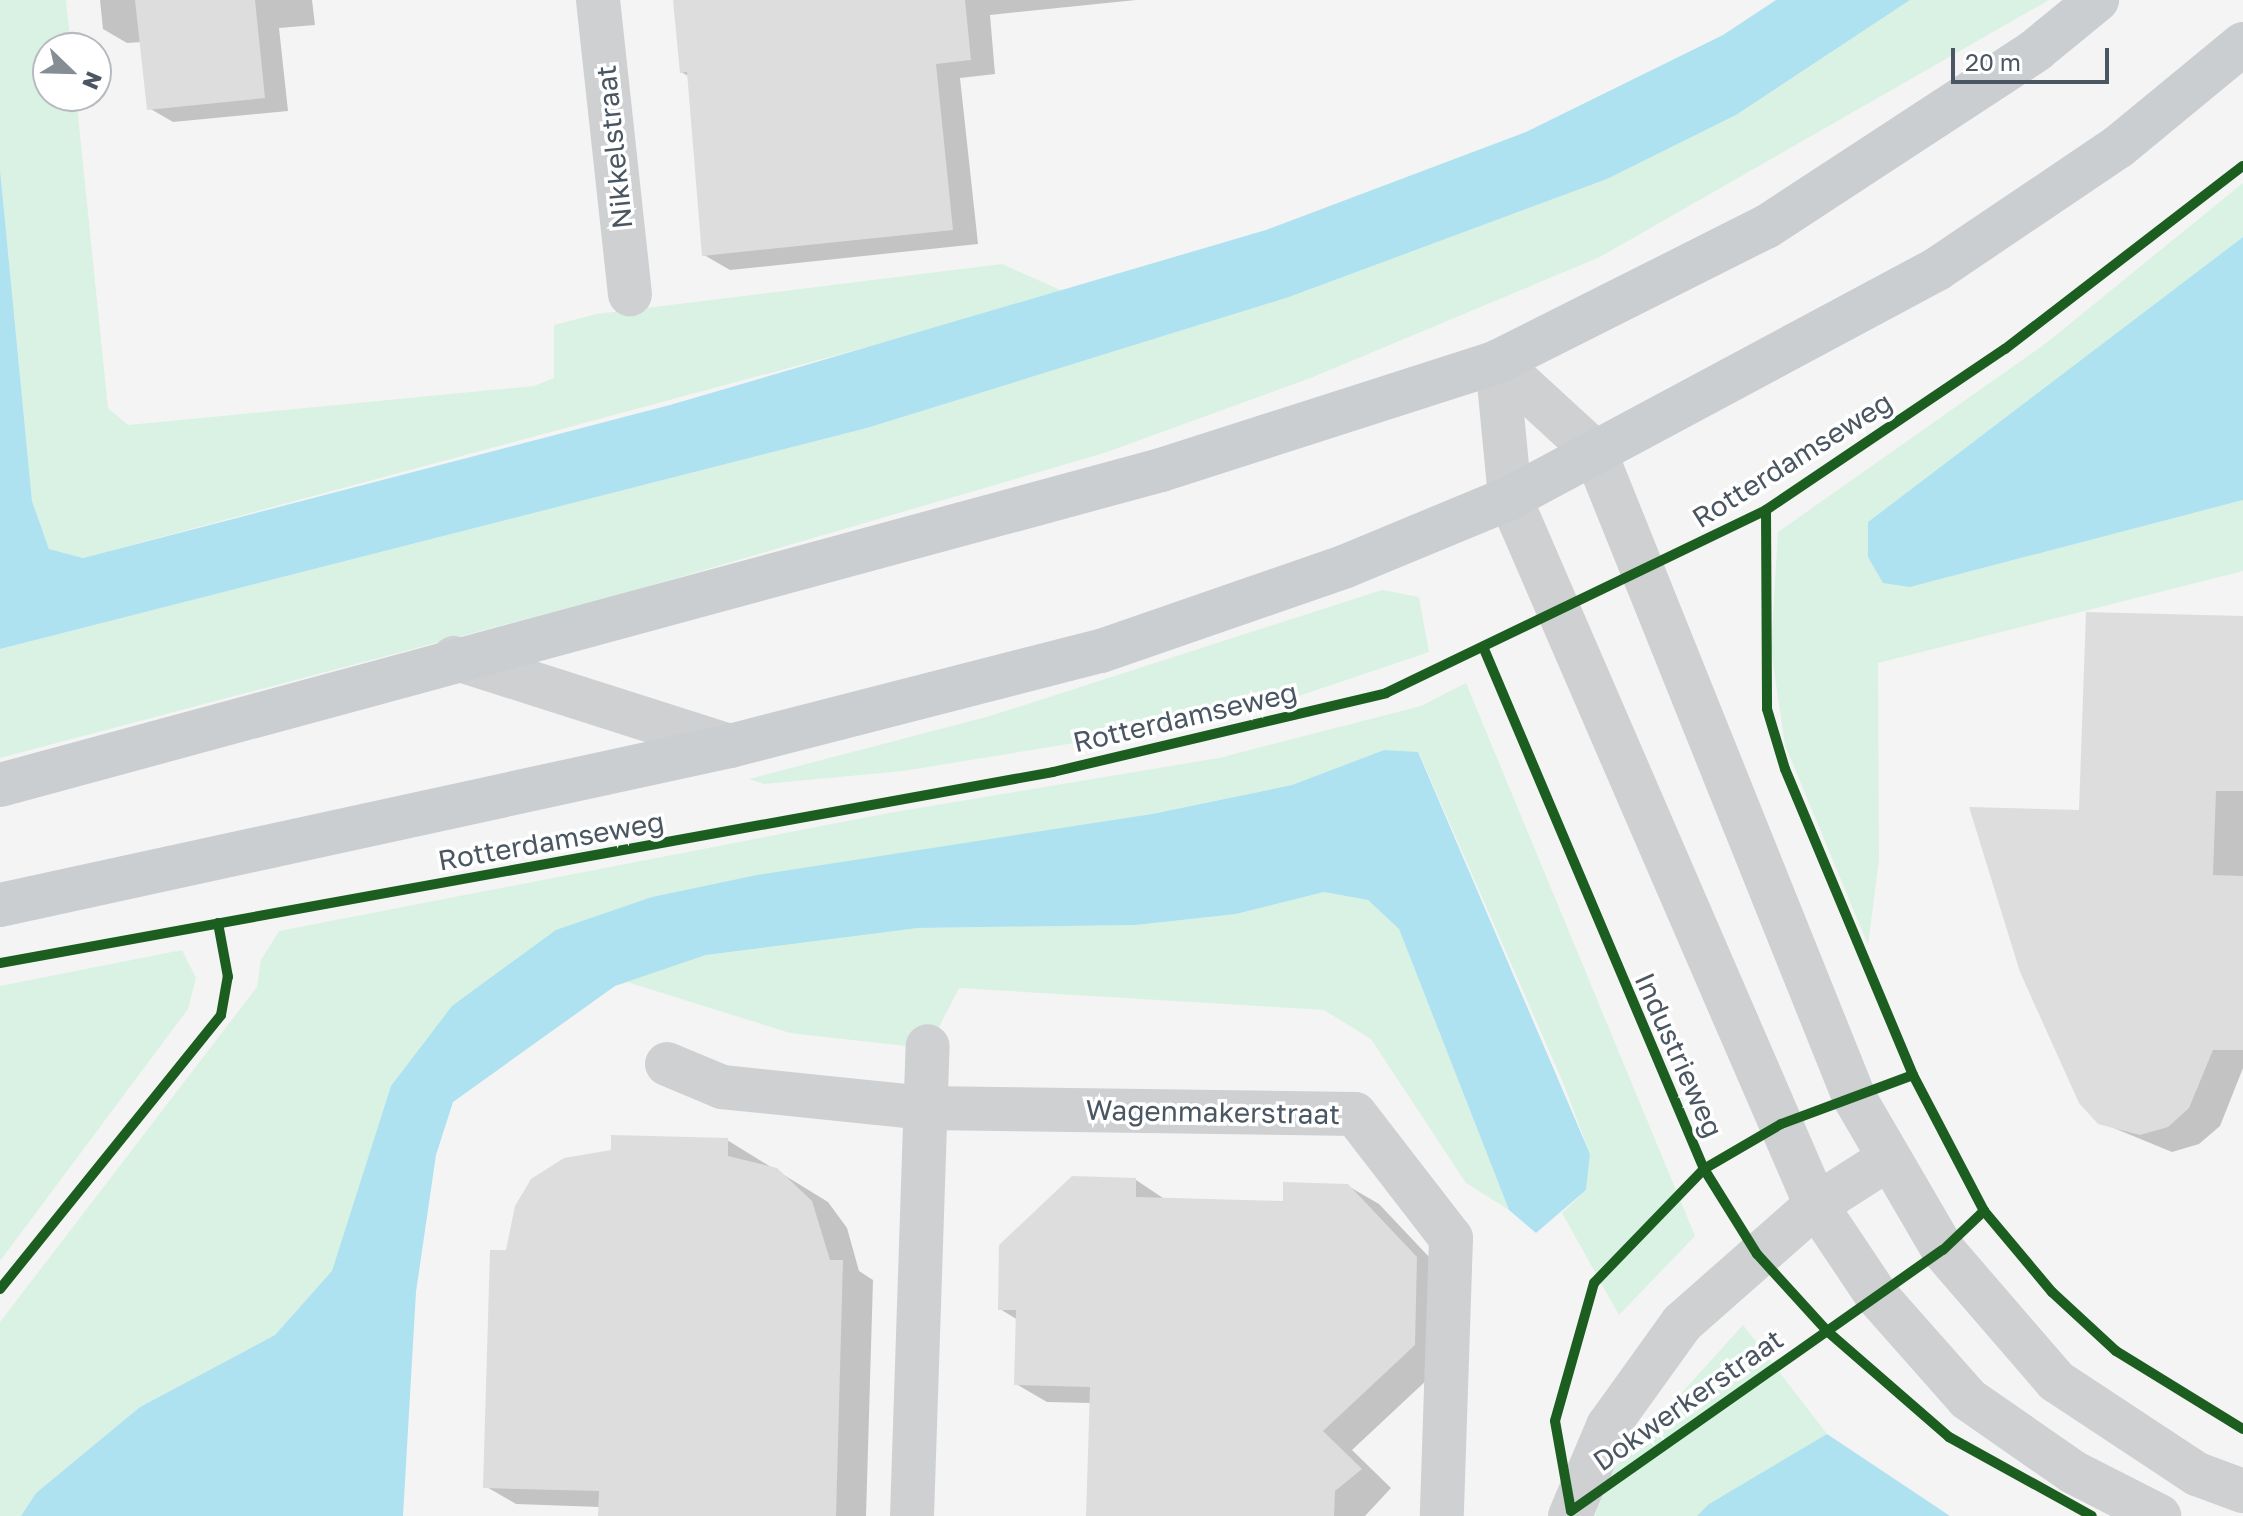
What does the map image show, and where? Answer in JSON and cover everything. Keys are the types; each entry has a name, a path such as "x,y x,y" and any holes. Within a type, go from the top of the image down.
{"main road":[{"path":"0,785 454,658 1161,470 1497,362 1766,227 2036,50 2097,0"},
{"name":"Rotterdamseweg","path":"0,905 730,746 1101,651 1346,566 1510,498 1937,269 2118,147 2243,44"}],"street":[{"name":"Nikkelstraat","path":"598,0 630,294"},
{"path":"1497,362 1595,452 1801,970 1888,1159 1943,1250 2056,1381 2197,1474 2243,1491"},
{"path":"1497,362 1510,498 1816,1205 1877,1296 1968,1399 2073,1472 2159,1516"},
{"path":"454,658 730,746"},
{"path":"912,1516 928,1046"},
{"name":"Wagenmakerstraat","path":"667,1064 722,1087 924,1108 1355,1114 1451,1238 1442,1516"},
{"name":"Dokwerkerstraat","path":"1570,1516 1608,1426 1682,1323 1816,1205 1888,1159"}],"green space":[{"path":"0,0 66,0 69,32 32,32 32,112 78,112 108,408 128,425 534,386 554,378 554,325 597,314 1002,264 1067,293 83,558 49,549 32,501 0,169"},
{"path":"1910,0 2049,0 1600,257 1313,377 1104,453 632,591 0,758 0,649 867,428 1289,297 1607,179 1736,115"},
{"path":"2243,183 2243,237 1868,522 1910,587 2243,500 2243,571 1878,663 1879,860 1868,945 1785,745 1771,650 1778,532 2045,344"},
{"path":"1382,590 1419,597 1429,652 1240,716 903,771 764,784 749,779 990,716"},
{"path":"1466,683 1695,1236 1619,1315 1562,1213 1586,1190 1590,1154 1562,1080 1419,753 1384,750 1292,785 1152,814 652,897 362,1188 332,1272 275,1335 140,1407 36,1493 21,1516 0,1516 0,1322 257,987 261,960 279,931 889,813 1219,758 1421,706"},
{"path":"1324,892 1368,900 1399,929 1509,1210 1466,1183 1371,1039 1324,1010 959,988 934,1037 906,1046 790,1033 627,982 706,955 794,941 918,928 1136,925 1236,914"},
{"path":"182,950 196,978 188,1009 0,1261 0,986"},
{"path":"1743,1325 1827,1434 1697,1516 1595,1516 1612,1470"}],"water":[{"path":"1776,0 1910,0 1736,115 1607,179 1289,297 867,428 0,649 0,169 32,501 49,549 83,558 670,405 1266,230 1526,132 1723,35"},
{"path":"2243,237 2243,500 1910,587 1883,583 1868,557 1868,522"},
{"path":"1384,750 1418,752 1590,1154 1586,1190 1536,1233 1509,1210 1399,929 1368,900 1324,892 1236,914 1136,925 918,928 706,955 615,986 453,1102 436,1155 416,1292 403,1516 21,1516 36,1493 140,1407 275,1335 332,1271 391,1086 452,1006 556,930 652,897 757,875 1152,814 1292,785"},
{"path":"1827,1434 1950,1516 1697,1516 1709,1504"}],"building":[{"path":"135,0 255,0 265,98 147,110"},
{"path":"673,0 965,0 971,60 936,64 953,230 702,256 687,72 680,73"},
{"path":"2086,612 2243,616 2243,791 2216,791 2213,875 2243,876 2243,1050 2213,1050 2189,1108 2168,1127 2140,1135 2098,1124 2079,1103 2020,972 1969,807 2079,810"},
{"path":"611,1135 728,1138 728,1156 777,1168 812,1201 830,1260 843,1260 836,1516 598,1516 599,1491 483,1488 490,1250 506,1250 515,1206 531,1179 564,1158 611,1150"},
{"path":"1072,1176 1136,1178 1136,1197 1283,1201 1283,1182 1348,1184 1417,1257 1415,1345 1323,1431 1362,1469 1335,1491 1334,1516 1086,1516 1090,1387 1014,1385 1016,1310 998,1310 999,1245"}],"cycle path":[{"path":"0,963 1053,772 1386,693 1766,510 2005,349 2243,166"},
{"path":"1766,510 1767,709 1785,769 1913,1075 1984,1211 2052,1292 2116,1351 2243,1429"},
{"name":"Industrieweg","path":"1484,649 1704,1169 1757,1254 1827,1331 1949,1437 2092,1516"},
{"path":"0,1289 221,1015 228,977 218,923"},
{"path":"1913,1075 1781,1124 1704,1169 1594,1283 1555,1421 1571,1511 1943,1250 1984,1211"}]}
